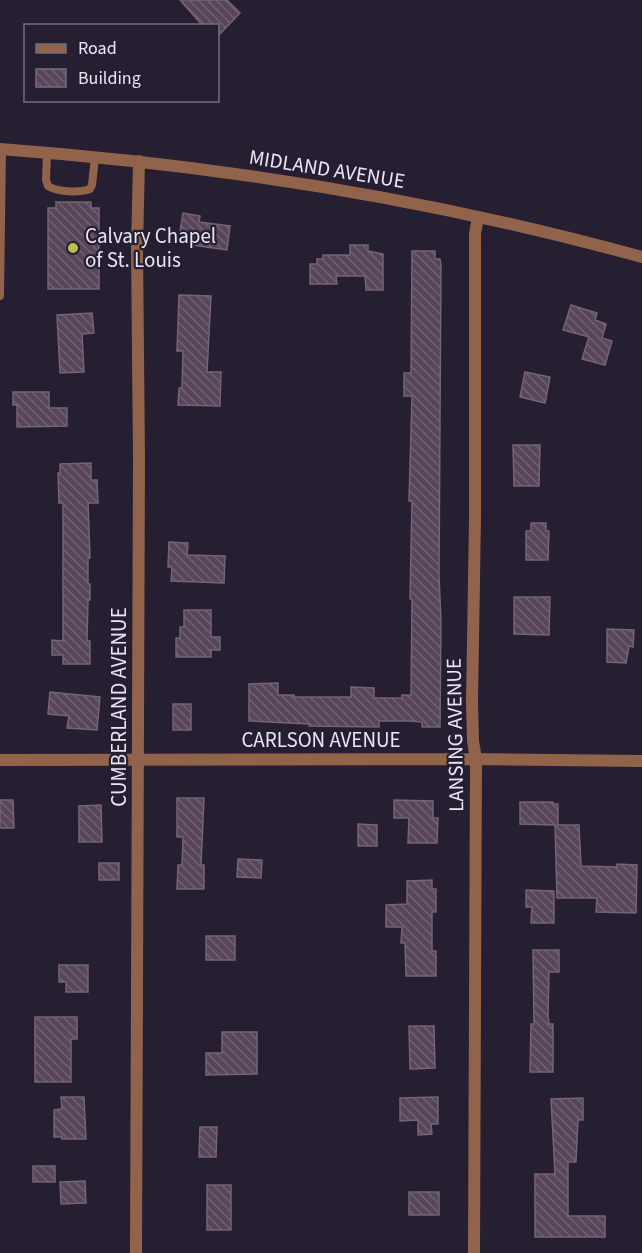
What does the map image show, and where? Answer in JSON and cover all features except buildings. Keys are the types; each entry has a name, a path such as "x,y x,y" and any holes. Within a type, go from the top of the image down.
{"street":[{"name":"MIDLAND AVENUE","path":"1,149 139,161 331,188 570,237 642,256"},
{"name":"CUMBERLAND AVENUE","path":"136,1253 139,161"},
{"name":"LANSING AVENUE","path":"474,1253 476,759 472,702 475,518 475,234 478,217"},
{"name":"CARLSON AVENUE","path":"0,760 642,761"}],"lane":[{"path":"0,296 1,149"},
{"path":"47,153 46,180 48,186 85,191 92,185 95,157"}],"place":[{"name":"Calvary Chapel of St. Louis","path":"73,248"}]}
